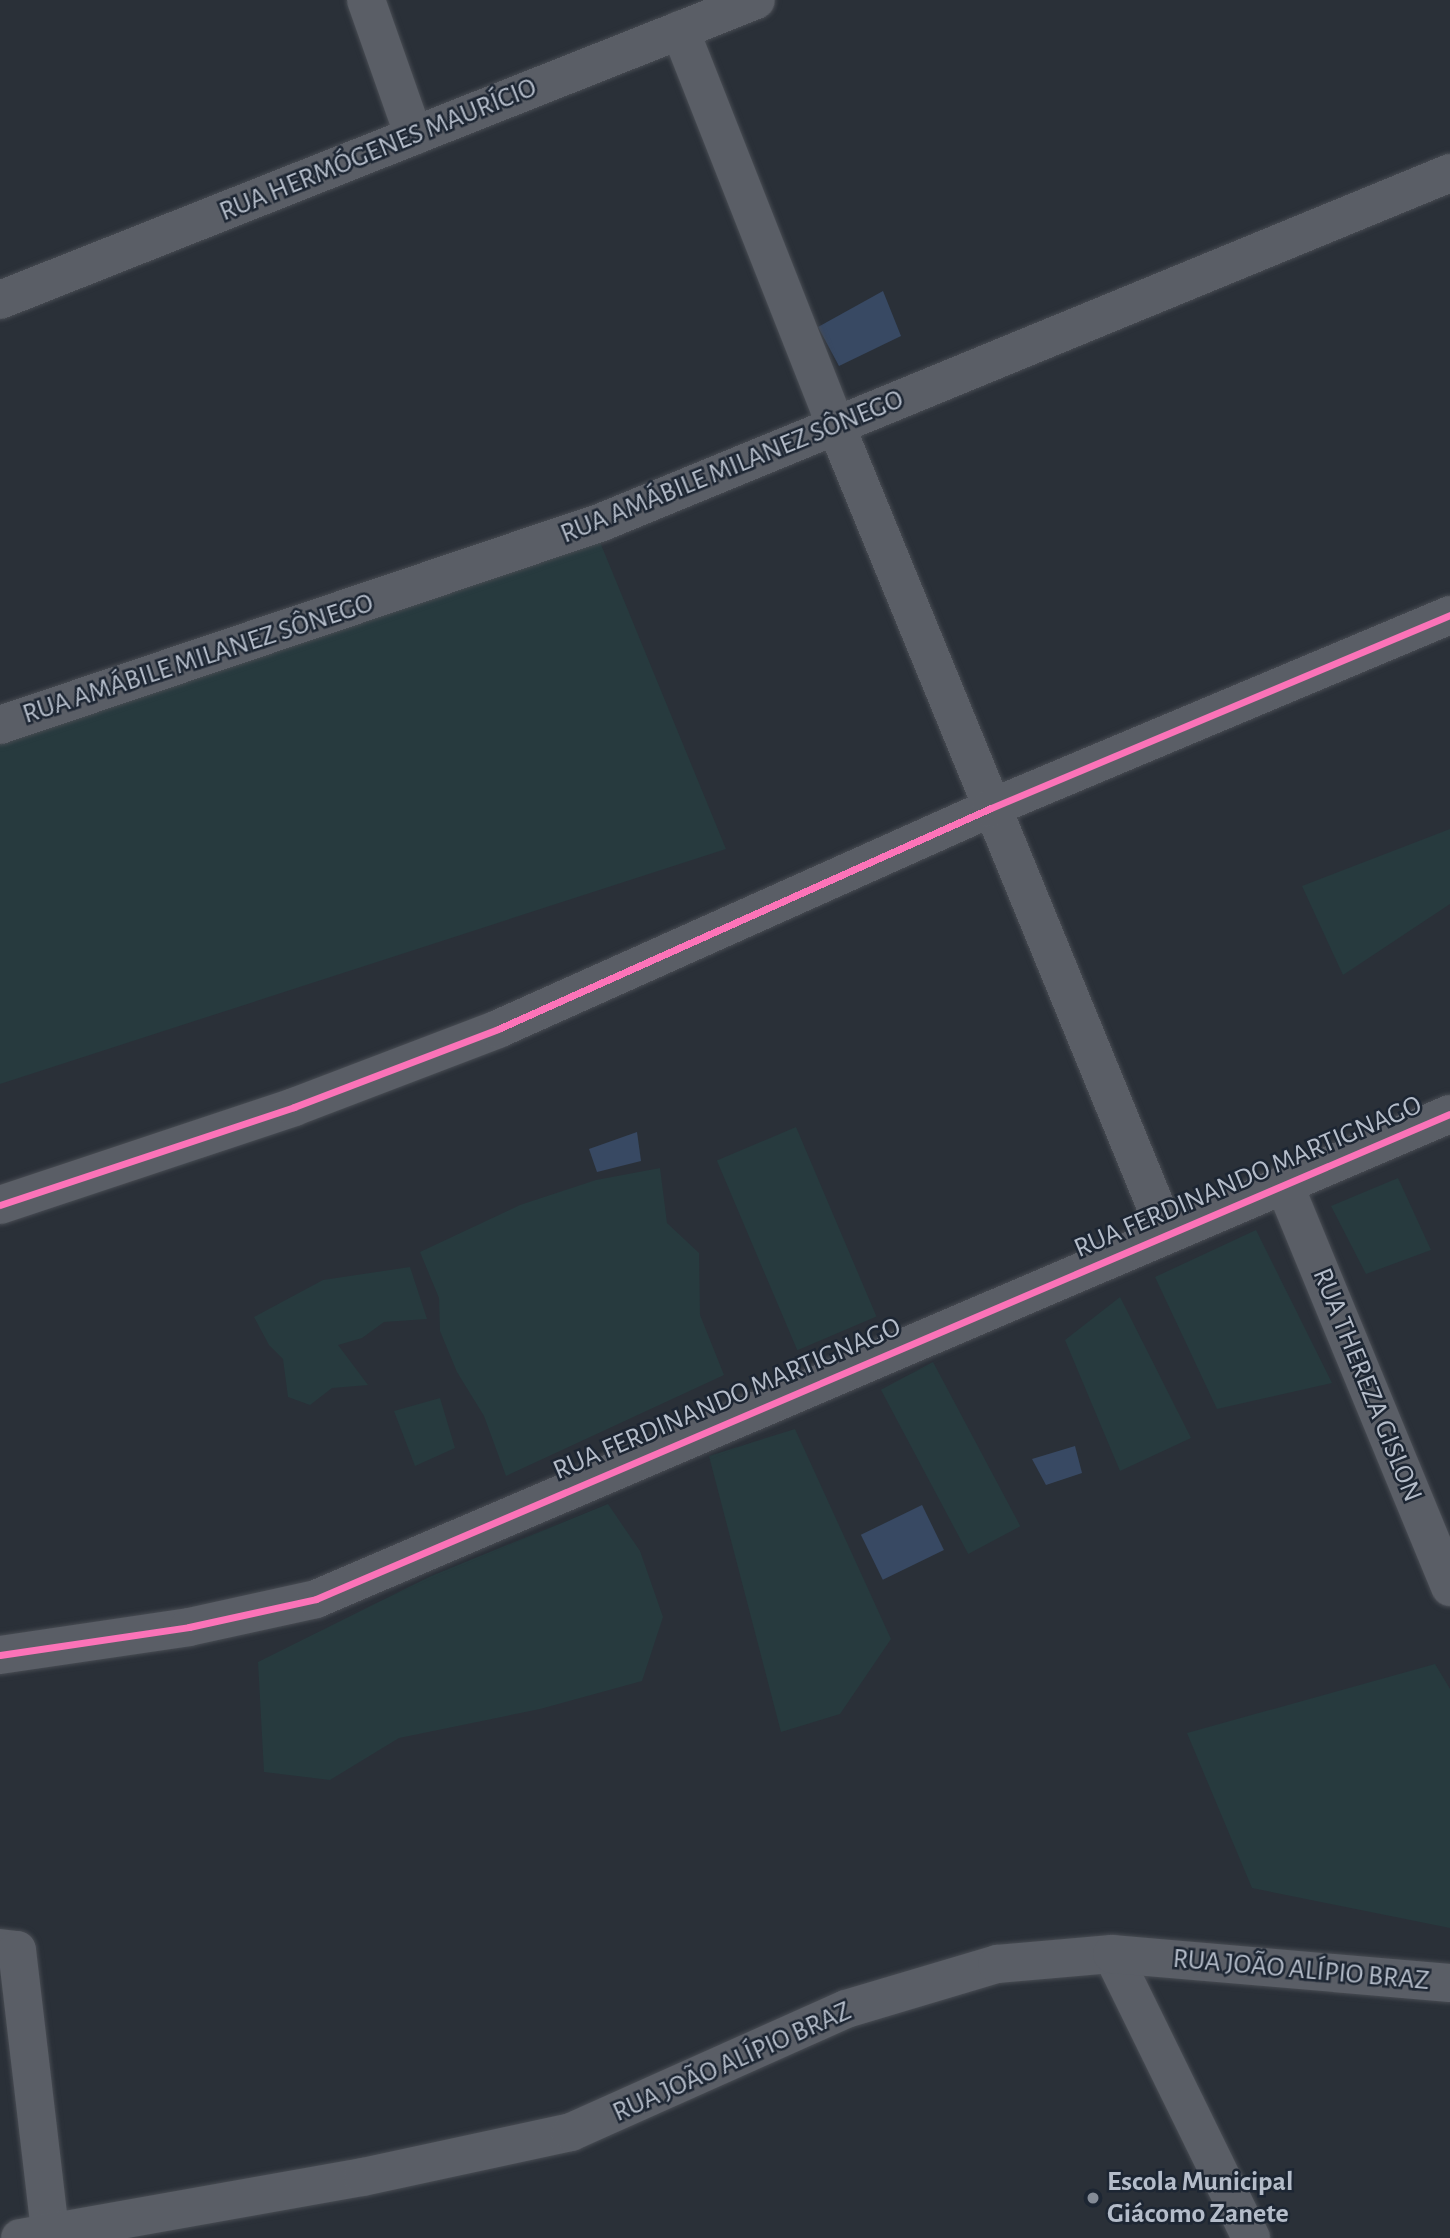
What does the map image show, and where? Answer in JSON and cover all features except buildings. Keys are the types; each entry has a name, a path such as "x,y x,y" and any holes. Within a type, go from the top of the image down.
{"street":[{"path":"366,0 414,136"},
{"name":"RUA HERMÓGENES MAURÍCIO","path":"0,300 756,0"},
{"path":"680,30 836,426 1167,1234"},
{"name":"RUA AMÁBILE MILANEZ SÔNEGO","path":"0,725 518,552 836,426 1450,173"},
{"path":"0,1205 294,1107 498,1029 991,808 1450,615"},
{"name":"RUA FERDINANDO MARTIGNAGO","path":"0,1655 202,1625 316,1599 1450,1114"},
{"name":"RUA THEREZA GISLON","path":"1284,1184 1450,1587"},
{"path":"8,1949 40,2236"},
{"path":"1112,1954 1251,2238"},
{"name":"RUA JOÃO ALÍPIO BRAZ","path":"40,2236 528,2144 623,2113 858,2005 997,1964 1112,1954 1450,1983"}],"green space":[{"path":"593,525 726,849 0,1084 0,726"},
{"path":"1450,829 1450,904 1343,975 1302,886"},
{"path":"796,1127 876,1317 797,1350 717,1161"},
{"path":"660,1168 667,1223 699,1253 700,1315 724,1375 506,1476 484,1416 457,1372 440,1331 439,1298 420,1252 520,1205 596,1180"},
{"path":"1398,1178 1431,1250 1366,1274 1331,1206"},
{"path":"1256,1230 1332,1383 1217,1409 1155,1277"},
{"path":"410,1267 427,1319 384,1322 362,1338 338,1345 368,1385 332,1388 310,1405 288,1397 283,1359 269,1345 254,1317 323,1280"},
{"path":"1120,1297 1191,1438 1120,1471 1065,1340"},
{"path":"933,1362 1020,1526 968,1554 881,1390"},
{"path":"440,1398 455,1448 415,1466 394,1411"},
{"path":"795,1429 891,1639 840,1714 781,1732 709,1456"},
{"path":"608,1504 640,1551 663,1617 642,1681 540,1709 399,1738 330,1780 264,1772 258,1662 431,1576"},
{"path":"1435,1664 1450,1689 1450,1928 1252,1888 1187,1733"}],"water":[{"path":"883,291 901,336 839,366 818,327"},
{"path":"637,1132 641,1161 597,1172 589,1149"},
{"path":"1075,1446 1082,1473 1046,1485 1032,1459"},
{"path":"922,1505 944,1550 883,1580 861,1535"}],"cycle path":[{"path":"0,1205 294,1107 498,1029 991,808 1450,615"},
{"path":"0,1655 189,1627 316,1599 1450,1114"}],"place":[{"name":"Escola Municipal Giácomo Zanete","path":"1093,2198"}]}
